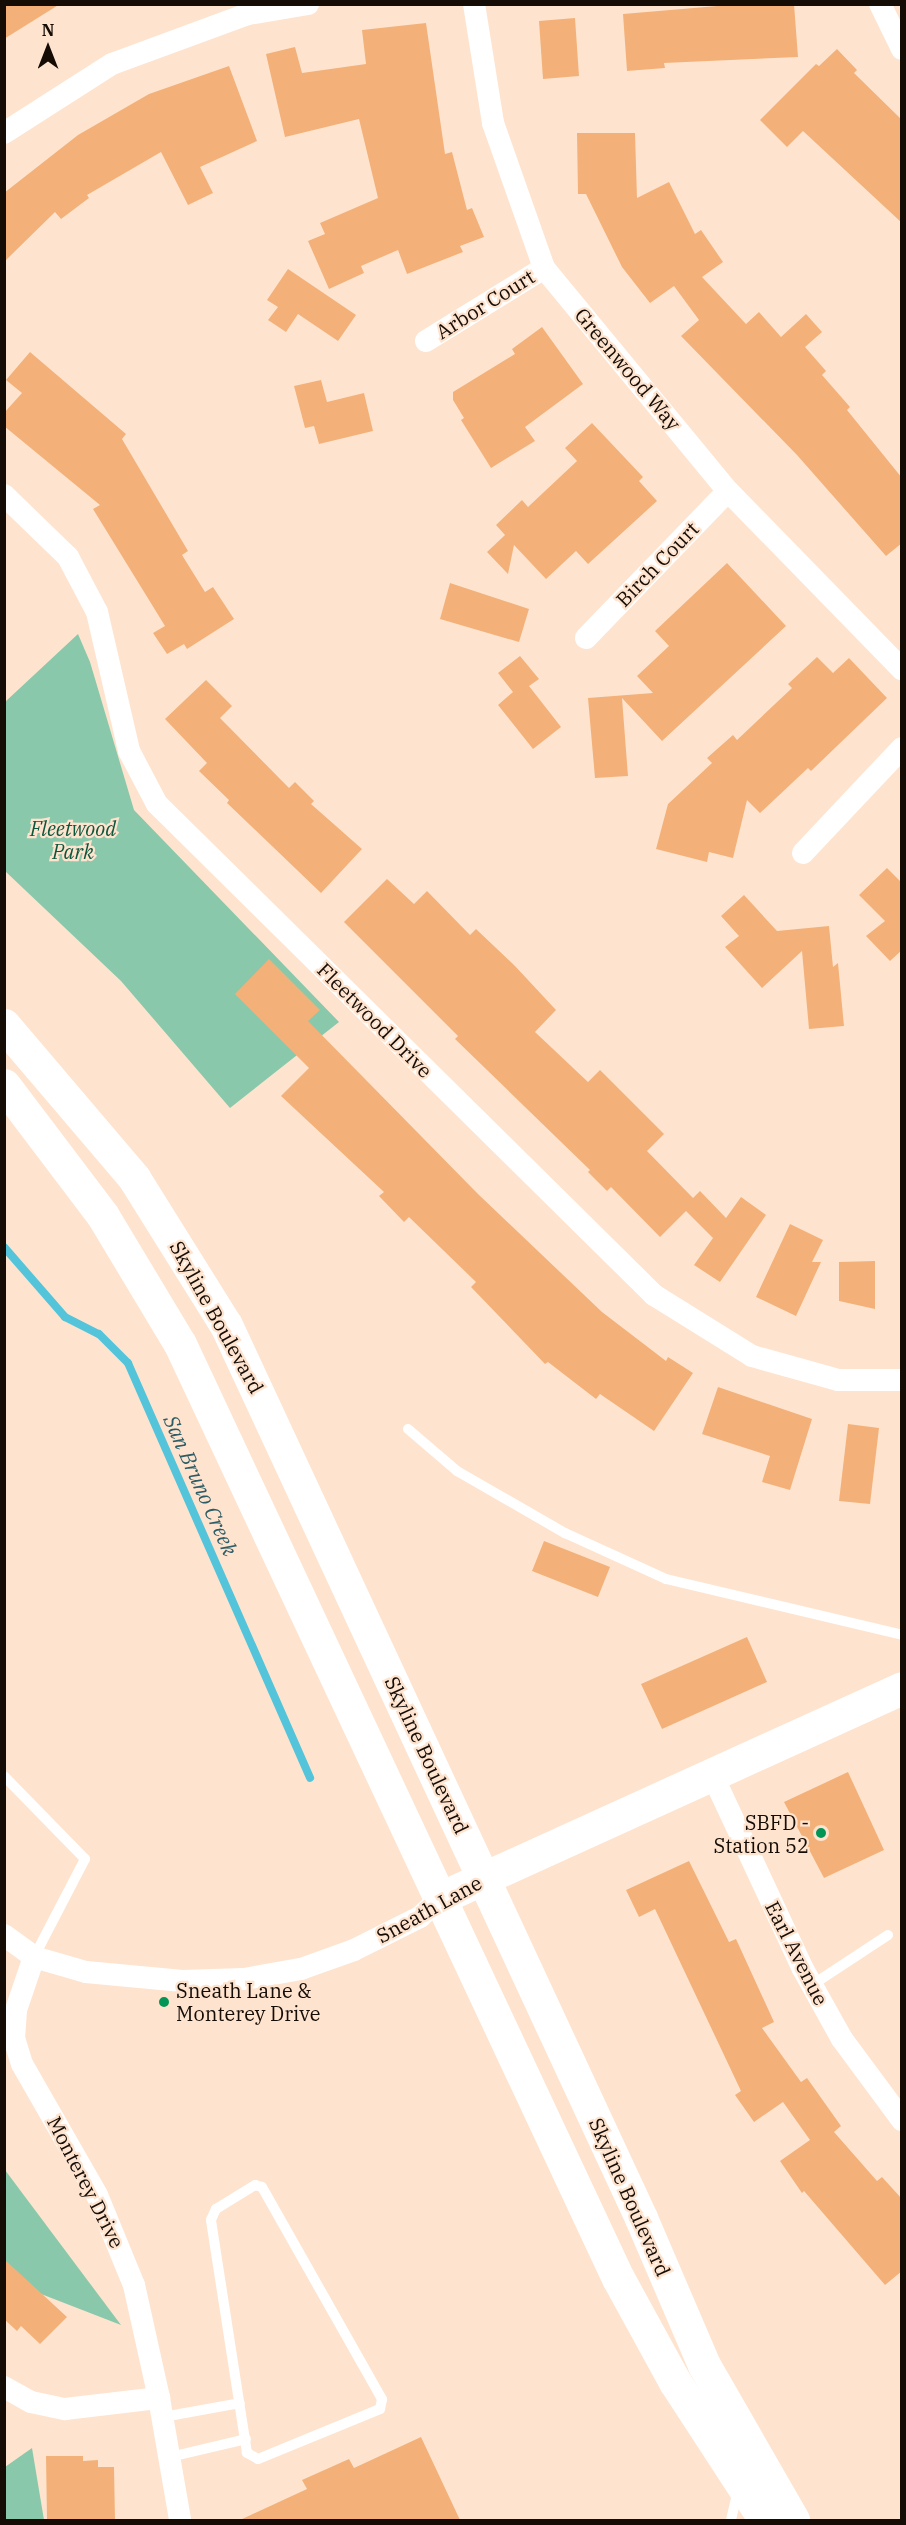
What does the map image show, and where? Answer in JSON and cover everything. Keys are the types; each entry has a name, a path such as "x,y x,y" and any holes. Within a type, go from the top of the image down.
{"main road":[{"name":"Skyline Boulevard","path":"4,1025 134,1178 220,1314 484,1878 704,2365 793,2520"},
{"path":"4,1085 120,1240 180,1344 622,2287 675,2382 765,2520"},
{"name":"Sneath Lane","path":"440,1898 902,1688"}],"street":[{"path":"4,133 112,64 249,14 308,4"},
{"name":"Greenwood Way","path":"474,4 493,123 544,268 728,491 902,669"},
{"path":"880,4 902,49"},
{"name":"Arbor Court","path":"426,341 544,268"},
{"name":"Birch Court","path":"586,638 728,491"},
{"name":"Fleetwood Drive","path":"4,495 68,556 97,612 129,751 157,804 654,1295 752,1356 838,1380 902,1380"},
{"path":"803,853 902,748"},
{"name":"Earl Avenue","path":"712,1774 812,1985 859,2064 902,2120"},
{"name":"Sneath Lane","path":"4,1935 34,1957 86,1972 132,1979 244,1979 301,1969 354,1950 420,1917 440,1898"},
{"name":"Monterey Drive","path":"34,1957 16,2010 14,2038 22,2064 97,2195 134,2285 161,2408 180,2520"},
{"path":"4,2387 31,2402 65,2409 161,2408"}],"lane":[{"path":"408,1429 457,1472 565,1533 666,1579 902,1635"},
{"path":"4,1776 85,1859 34,1957"},
{"path":"812,1985 888,1935"},
{"path":"255,2185 262,2187 382,2399 380,2409 258,2460 248,2453 246,2439 211,2220 216,2209 255,2185"},
{"path":"161,2408 240,2403"},
{"path":"170,2457 246,2439"},
{"path":"731,2520 740,2484"}],"green space":[{"name":"Fleetwood Park","path":"78,634 90,662 134,810 339,1022 230,1108 121,981 5,871 5,702"},
{"path":"5,2170 121,2325 5,2280"},
{"path":"32,2448 44,2520 5,2520 5,2467"}],"building":[{"path":"4,4 60,4 4,39"},
{"path":"741,4 794,4 798,57 664,63 665,68 627,71 623,14"},
{"path":"575,18 579,76 543,79 539,21"},
{"path":"426,23 445,154 452,152 467,210 472,208 484,237 460,246 463,252 407,274 398,250 361,266 364,273 329,289 308,241 325,234 320,223 378,198 359,119 285,137 266,54 295,47 302,73 366,64 362,30"},
{"path":"837,49 857,70 854,73 902,120 902,223 803,131 787,147 760,120 816,64 819,66"},
{"path":"229,66 257,141 200,167 213,193 188,205 161,152 87,195 89,198 61,219 55,212 4,262 4,193 78,135 149,94"},
{"path":"577,133 635,133 637,198 669,182 695,234 701,230 723,262 702,277 746,324 759,312 781,337 806,314 822,332 805,347 826,371 822,375 850,407 847,410 902,478 902,543 886,556 797,455 681,336 699,320 674,286 650,303 622,267 586,194 578,194"},
{"path":"288,269 356,315 338,341 298,314 286,332 268,320 278,307 267,300"},
{"path":"542,327 583,384 525,427 535,441 491,468 461,420 464,418 453,400 453,392 515,354 512,349"},
{"path":"30,352 126,434 122,439 188,551 182,555 205,592 213,587 234,619 187,649 184,644 167,654 153,633 165,626 93,509 100,505 4,426 4,413 22,393 6,380"},
{"path":"321,380 327,402 364,393 373,431 319,444 314,426 305,428 294,386"},
{"path":"592,423 643,477 639,481 657,501 588,564 576,551 546,579 514,545 508,574 487,552 505,535 496,525 522,500 528,507 577,461 565,448"},
{"path":"727,563 786,626 662,741 622,698 628,776 595,778 588,698 653,693 637,676 669,646 655,631"},
{"path":"450,583 529,609 519,642 440,619"},
{"path":"520,656 539,679 529,686 561,727 533,749 498,705 513,692 498,673"},
{"path":"817,657 833,673 849,658 887,698 811,771 808,768 760,813 747,800 733,858 709,852 707,862 656,849 668,804 712,763 707,758 733,735 737,740 792,688 788,684"},
{"path":"206,680 232,706 220,718 289,788 295,782 314,801 311,804 362,849 321,893 227,803 229,800 199,771 207,763 165,719"},
{"path":"887,868 902,883 902,950 890,961 866,936 885,921 859,895"},
{"path":"387,879 414,904 427,891 470,935 476,929 515,966 556,1010 535,1032 588,1082 600,1070 664,1134 647,1151 693,1198 700,1191 726,1218 741,1197 766,1215 720,1282 694,1265 713,1238 686,1211 660,1237 611,1187 607,1191 588,1172 590,1170 455,1039 458,1036 344,922"},
{"path":"744,895 777,931 829,926 833,967 838,963 844,1026 809,1029 802,951 762,988 725,947 739,936 721,916"},
{"path":"269,959 320,1010 308,1021 478,1194 602,1312 666,1361 668,1357 693,1373 654,1431 600,1394 596,1399 548,1362 545,1364 471,1287 476,1282 409,1217 404,1222 379,1196 384,1192 281,1096 309,1068 235,994"},
{"path":"790,1224 823,1240 812,1262 821,1262 796,1316 756,1297"},
{"path":"875,1261 875,1309 839,1301 839,1262"},
{"path":"718,1387 812,1419 790,1490 762,1482 770,1456 702,1434"},
{"path":"848,1424 879,1428 870,1504 839,1501"},
{"path":"544,1541 610,1567 598,1597 532,1571"},
{"path":"747,1637 767,1682 662,1729 641,1684"},
{"path":"848,1772 884,1850 824,1878 784,1802"},
{"path":"689,1861 729,1942 736,1939 774,2022 762,2028 801,2082 807,2078 841,2126 834,2132 877,2181 882,2177 902,2199 902,2271 885,2285 804,2191 802,2193 780,2161 810,2140 783,2102 754,2122 735,2095 741,2091 655,1909 639,1917 626,1890"},
{"path":"4,2259 67,2317 40,2344 21,2326 17,2331 4,2319"},
{"path":"421,2437 460,2520 240,2520 307,2489 302,2480 349,2459 354,2468"},
{"path":"46,2456 83,2456 83,2461 98,2460 98,2467 114,2467 115,2520 47,2520"}],"waterway":[{"name":"San Bruno Creek","path":"4,1247 65,1317 99,1334 128,1363 310,1778"}],"place":[{"name":"SBFD - Station 52","path":"821,1833"},
{"name":"Sneath Lane & Monterey Drive","path":"164,2002"}]}
